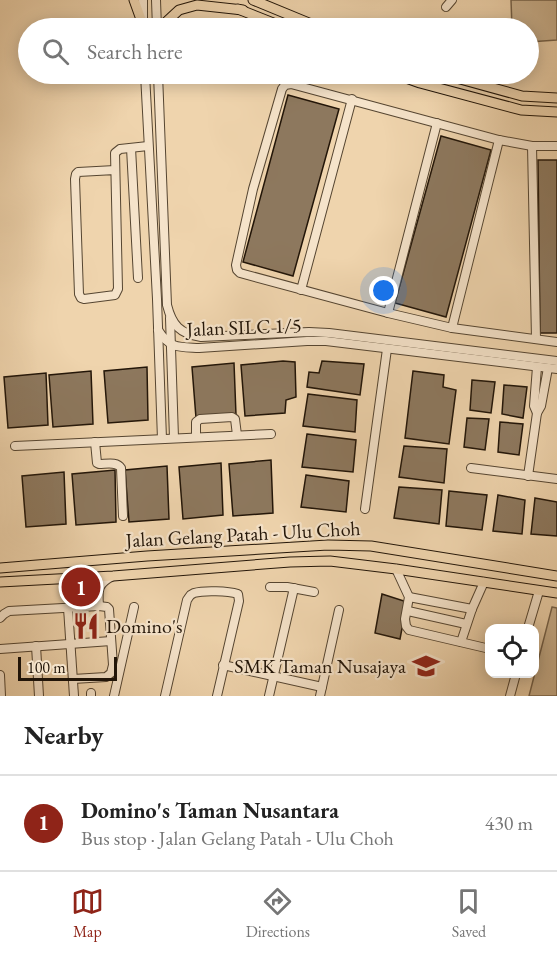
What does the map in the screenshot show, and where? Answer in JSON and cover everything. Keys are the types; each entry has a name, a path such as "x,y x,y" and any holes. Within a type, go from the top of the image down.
{"main road":[{"path":"134,0 140,18"},
{"path":"206,0 262,18"},
{"path":"253,0 297,18"},
{"path":"169,18 178,9 197,5 243,10"},
{"path":"424,84 521,110 557,112"},
{"path":"478,84 522,96 557,98"},
{"name":"Jalan Gelang Patah - Ulu Choh","path":"0,568 328,545 370,546 557,576"},
{"name":"Jalan Gelang Patah - Ulu Choh","path":"0,582 330,561 557,593"}],"street":[{"path":"143,0 143,18"},
{"path":"156,0 157,18"},
{"name":"Jalan SILC 1/5","path":"145,84 158,330 172,345 200,348 326,341 557,369"},
{"name":"Jalan SILC 1/5","path":"159,84 167,305 170,318 179,329 201,337 329,333 557,361"},
{"path":"557,146 532,146 499,140 352,99 291,84 285,85 253,189 236,266 240,273 388,313 452,327 557,342"},
{"path":"301,290 352,99"},
{"path":"388,313 437,123"},
{"path":"452,327 499,140"},
{"path":"115,170 76,174 79,294 84,299 115,295 118,289 115,153 120,149 148,146"},
{"path":"532,146 536,339"},
{"path":"131,148 138,278"},
{"path":"170,318 174,438"},
{"path":"158,330 162,439"},
{"path":"365,509 387,348"},
{"path":"537,367 534,406 537,413"},
{"path":"528,476 537,413 541,406 548,368"},
{"path":"160,400 173,400"},
{"path":"196,437 196,422 200,419 232,417 235,418 237,435"},
{"path":"15,446 271,434"},
{"path":"95,442 97,463 120,465 123,516"},
{"path":"471,468 557,480"},
{"path":"396,569 409,597 405,619 409,630 485,648"},
{"path":"99,606 98,591 102,583 113,576"},
{"path":"80,578 92,584 98,591"},
{"path":"461,642 484,582"},
{"path":"270,587 314,592"},
{"path":"269,696 294,588"},
{"path":"529,624 539,591"},
{"path":"165,696 190,595 197,592 231,592 238,594 239,601 217,696"},
{"path":"409,597 472,609"},
{"path":"0,618 9,611 99,606 109,609 113,665 111,673 106,677 73,679"},
{"path":"114,696 134,607"},
{"path":"68,608 74,696"},
{"path":"320,696 339,610"},
{"path":"408,610 466,624"},
{"path":"0,649 111,642"},
{"path":"36,646 39,696"},
{"path":"224,665 322,687"},
{"path":"0,675 1,696"},
{"path":"510,696 515,678"}],"shaded area":[{"path":"511,0 557,0 557,40 539,41 539,18 512,18"},
{"path":"552,607 557,608 557,696 529,696 534,678 539,678 539,657"}],"building":[{"path":"288,95 339,109 293,276 243,262"},
{"path":"441,136 491,150 446,317 395,303"},
{"path":"538,160 557,160 557,333 540,333"},
{"path":"322,361 364,364 360,395 307,387 309,372 319,373"},
{"path":"295,362 296,397 286,400 285,413 245,416 241,365"},
{"path":"234,363 236,415 196,418 192,367"},
{"path":"147,367 148,420 108,423 104,371"},
{"path":"91,371 93,424 53,427 49,375"},
{"path":"413,371 444,375 443,387 456,390 449,444 405,438"},
{"path":"46,373 48,425 8,428 4,377"},
{"path":"472,380 495,382 491,413 470,410"},
{"path":"504,385 527,387 523,418 502,414"},
{"path":"308,394 357,400 355,432 303,426"},
{"path":"467,418 489,419 485,450 464,447"},
{"path":"500,422 523,424 519,455 498,452"},
{"path":"307,434 356,440 353,472 302,467"},
{"path":"404,446 447,449 444,483 399,477"},
{"path":"271,460 273,513 233,516 229,464"},
{"path":"221,463 223,515 183,519 179,467"},
{"path":"167,466 169,519 129,522 125,470"},
{"path":"115,470 116,522 76,525 72,474"},
{"path":"64,472 66,524 26,527 22,476"},
{"path":"306,475 349,481 346,512 301,507"},
{"path":"399,487 442,490 439,524 394,518"},
{"path":"449,491 487,495 482,530 446,526"},
{"path":"498,495 525,500 522,534 493,531"},
{"path":"535,498 557,502 557,536 531,534"},
{"path":"382,594 407,602 400,639 375,633"}],"place":[{"name":"Domino's Taman Nusantara","path":"81,587"},
{"name":"Domino's","path":"86,626"},
{"name":"SMK Taman Nusajaya","path":"426,666"}]}
